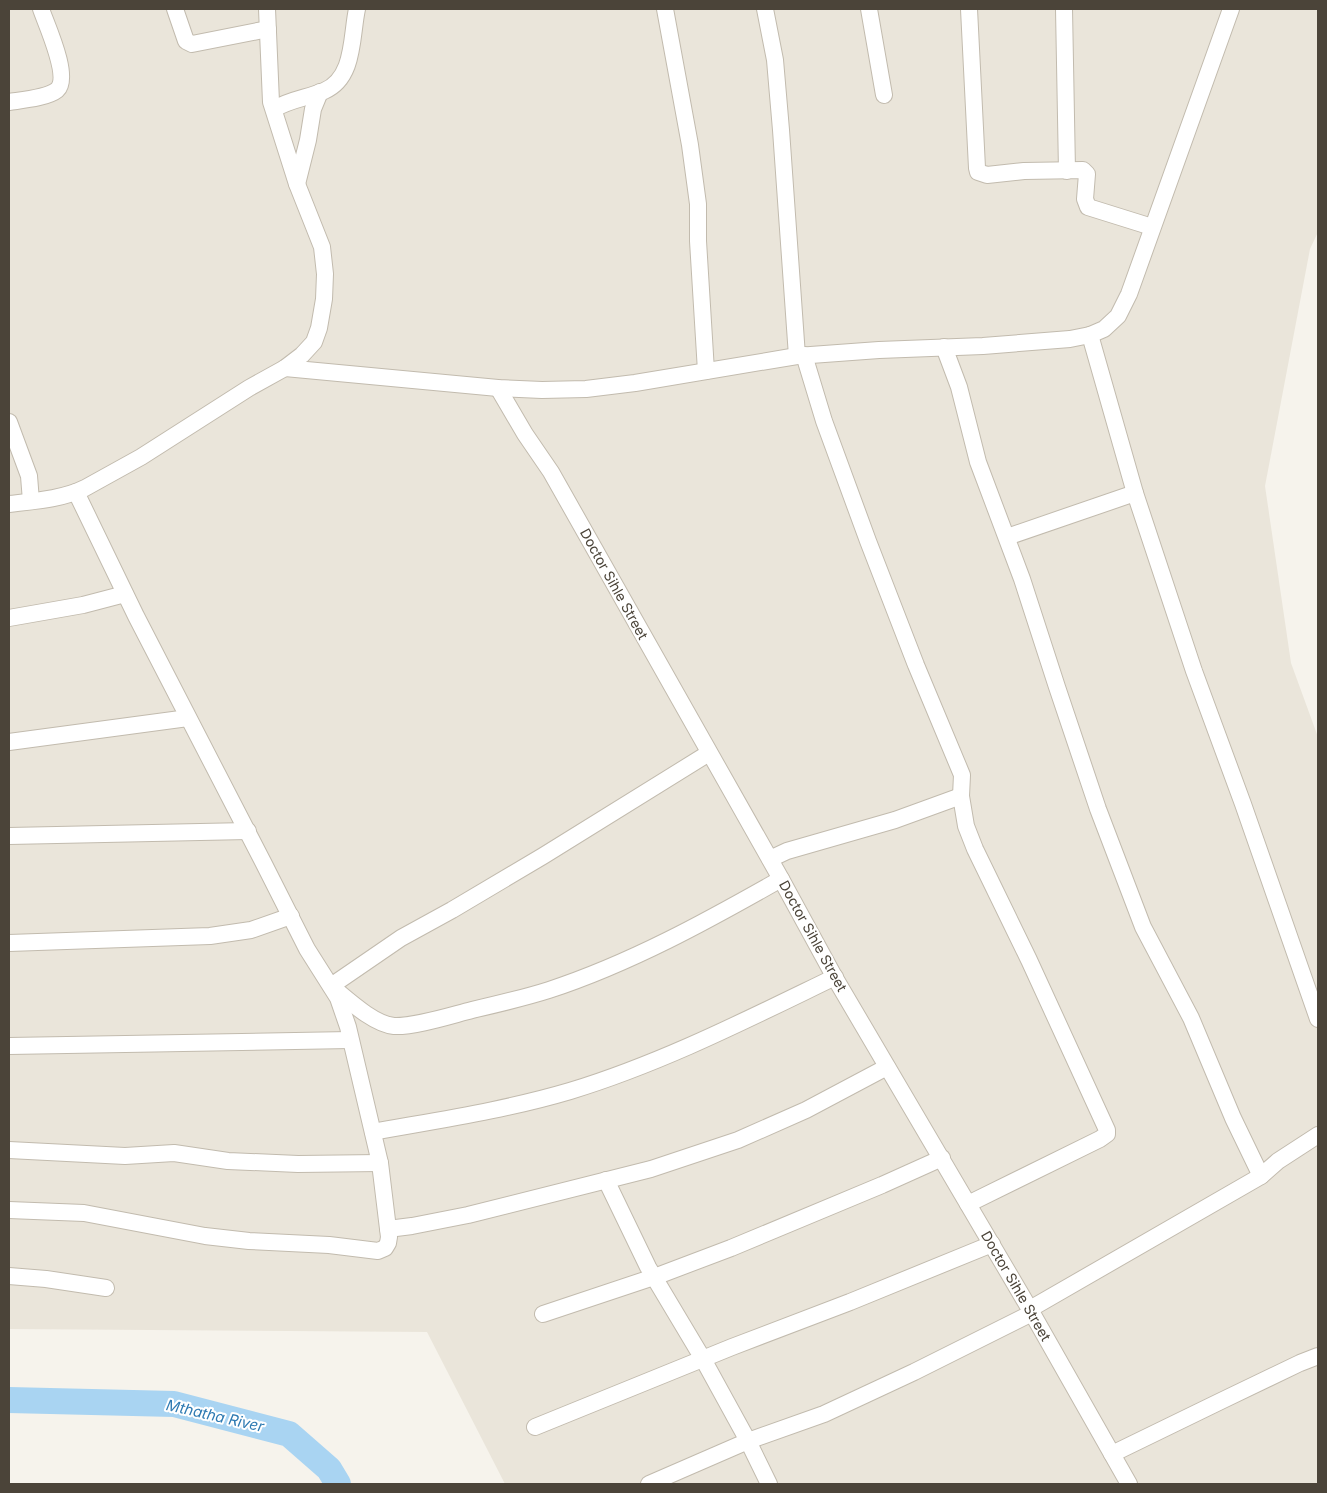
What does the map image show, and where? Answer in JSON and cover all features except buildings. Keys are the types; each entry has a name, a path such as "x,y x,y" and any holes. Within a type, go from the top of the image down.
{"street":[{"path":"9,102 48,95 58,89 61,83 62,75 55,48 41,9"},
{"path":"175,9 186,41 192,44 268,29"},
{"path":"9,504 76,492 141,457 249,388 285,368 302,355 314,342 319,328 324,299 325,274 322,248 297,184 271,102 267,9"},
{"path":"274,109 290,101 320,92 332,86 338,80 346,68 352,48 357,9"},
{"path":"666,9 690,145 698,204 698,241 706,371"},
{"path":"765,9 775,60 801,355 868,541 916,665 962,775 961,796 966,826 975,849 1107,1130 1107,1134 1100,1139 968,1204"},
{"path":"869,9 884,95"},
{"path":"969,9 976,164 978,172 987,174 1083,170 1087,174 1085,199 1088,207 1152,227"},
{"path":"1064,9 1067,171"},
{"path":"285,368 498,388 586,389 636,383 801,355 983,346 1070,339 1090,335 1104,329 1118,316 1129,294 1231,9"},
{"path":"297,184 308,140 313,109 320,92"},
{"path":"1090,335 1135,493 1194,671 1243,804 1318,1019"},
{"path":"944,347 959,388 978,462 1007,538 1098,809 1143,927 1191,1018 1233,1118 1261,1176"},
{"name":"Doctor Sihle Street","path":"498,388 525,434 551,472 886,1067 942,1158 1129,1484"},
{"path":"9,422 29,476 31,501"},
{"path":"9,1210 84,1213 205,1236 249,1241 329,1245 369,1250 385,1248 388,1243 380,1163 338,998 316,965 188,718 76,492"},
{"path":"1007,538 1135,493"},
{"path":"9,618 83,605 125,594"},
{"path":"9,742 188,718"},
{"path":"331,986 401,938 535,861 709,754"},
{"path":"770,859 788,850 895,820 961,796"},
{"path":"9,836 248,831"},
{"path":"331,986 375,1019 395,1026 461,1013 548,991 609,968 674,937 781,879"},
{"path":"9,944 190,938 251,930 291,916"},
{"path":"373,1132 538,1100 641,1067 694,1045 835,977"},
{"path":"9,1046 350,1040"},
{"path":"388,1229 468,1215 651,1169 738,1140 806,1110 886,1067"},
{"path":"649,1484 748,1441 824,1414 914,1372 1031,1311 1261,1176 1278,1161 1318,1135"},
{"path":"9,1150 125,1156 174,1153 228,1161 290,1164 380,1163"},
{"path":"542,1314 654,1277 732,1248 942,1158"},
{"path":"606,1180 648,1267 703,1359 748,1441 769,1484"},
{"path":"535,1427 992,1244"},
{"path":"9,1276 106,1288"},
{"path":"1112,1454 1318,1356"}],"shaded area":[{"path":"9,9 1318,9 1318,232 1310,249 1265,486 1291,663 1318,737 1318,1484 505,1484 427,1332 9,1329"}],"waterway":[{"name":"Mthatha River","path":"9,1400 174,1404 289,1434 329,1469 338,1484"}]}
